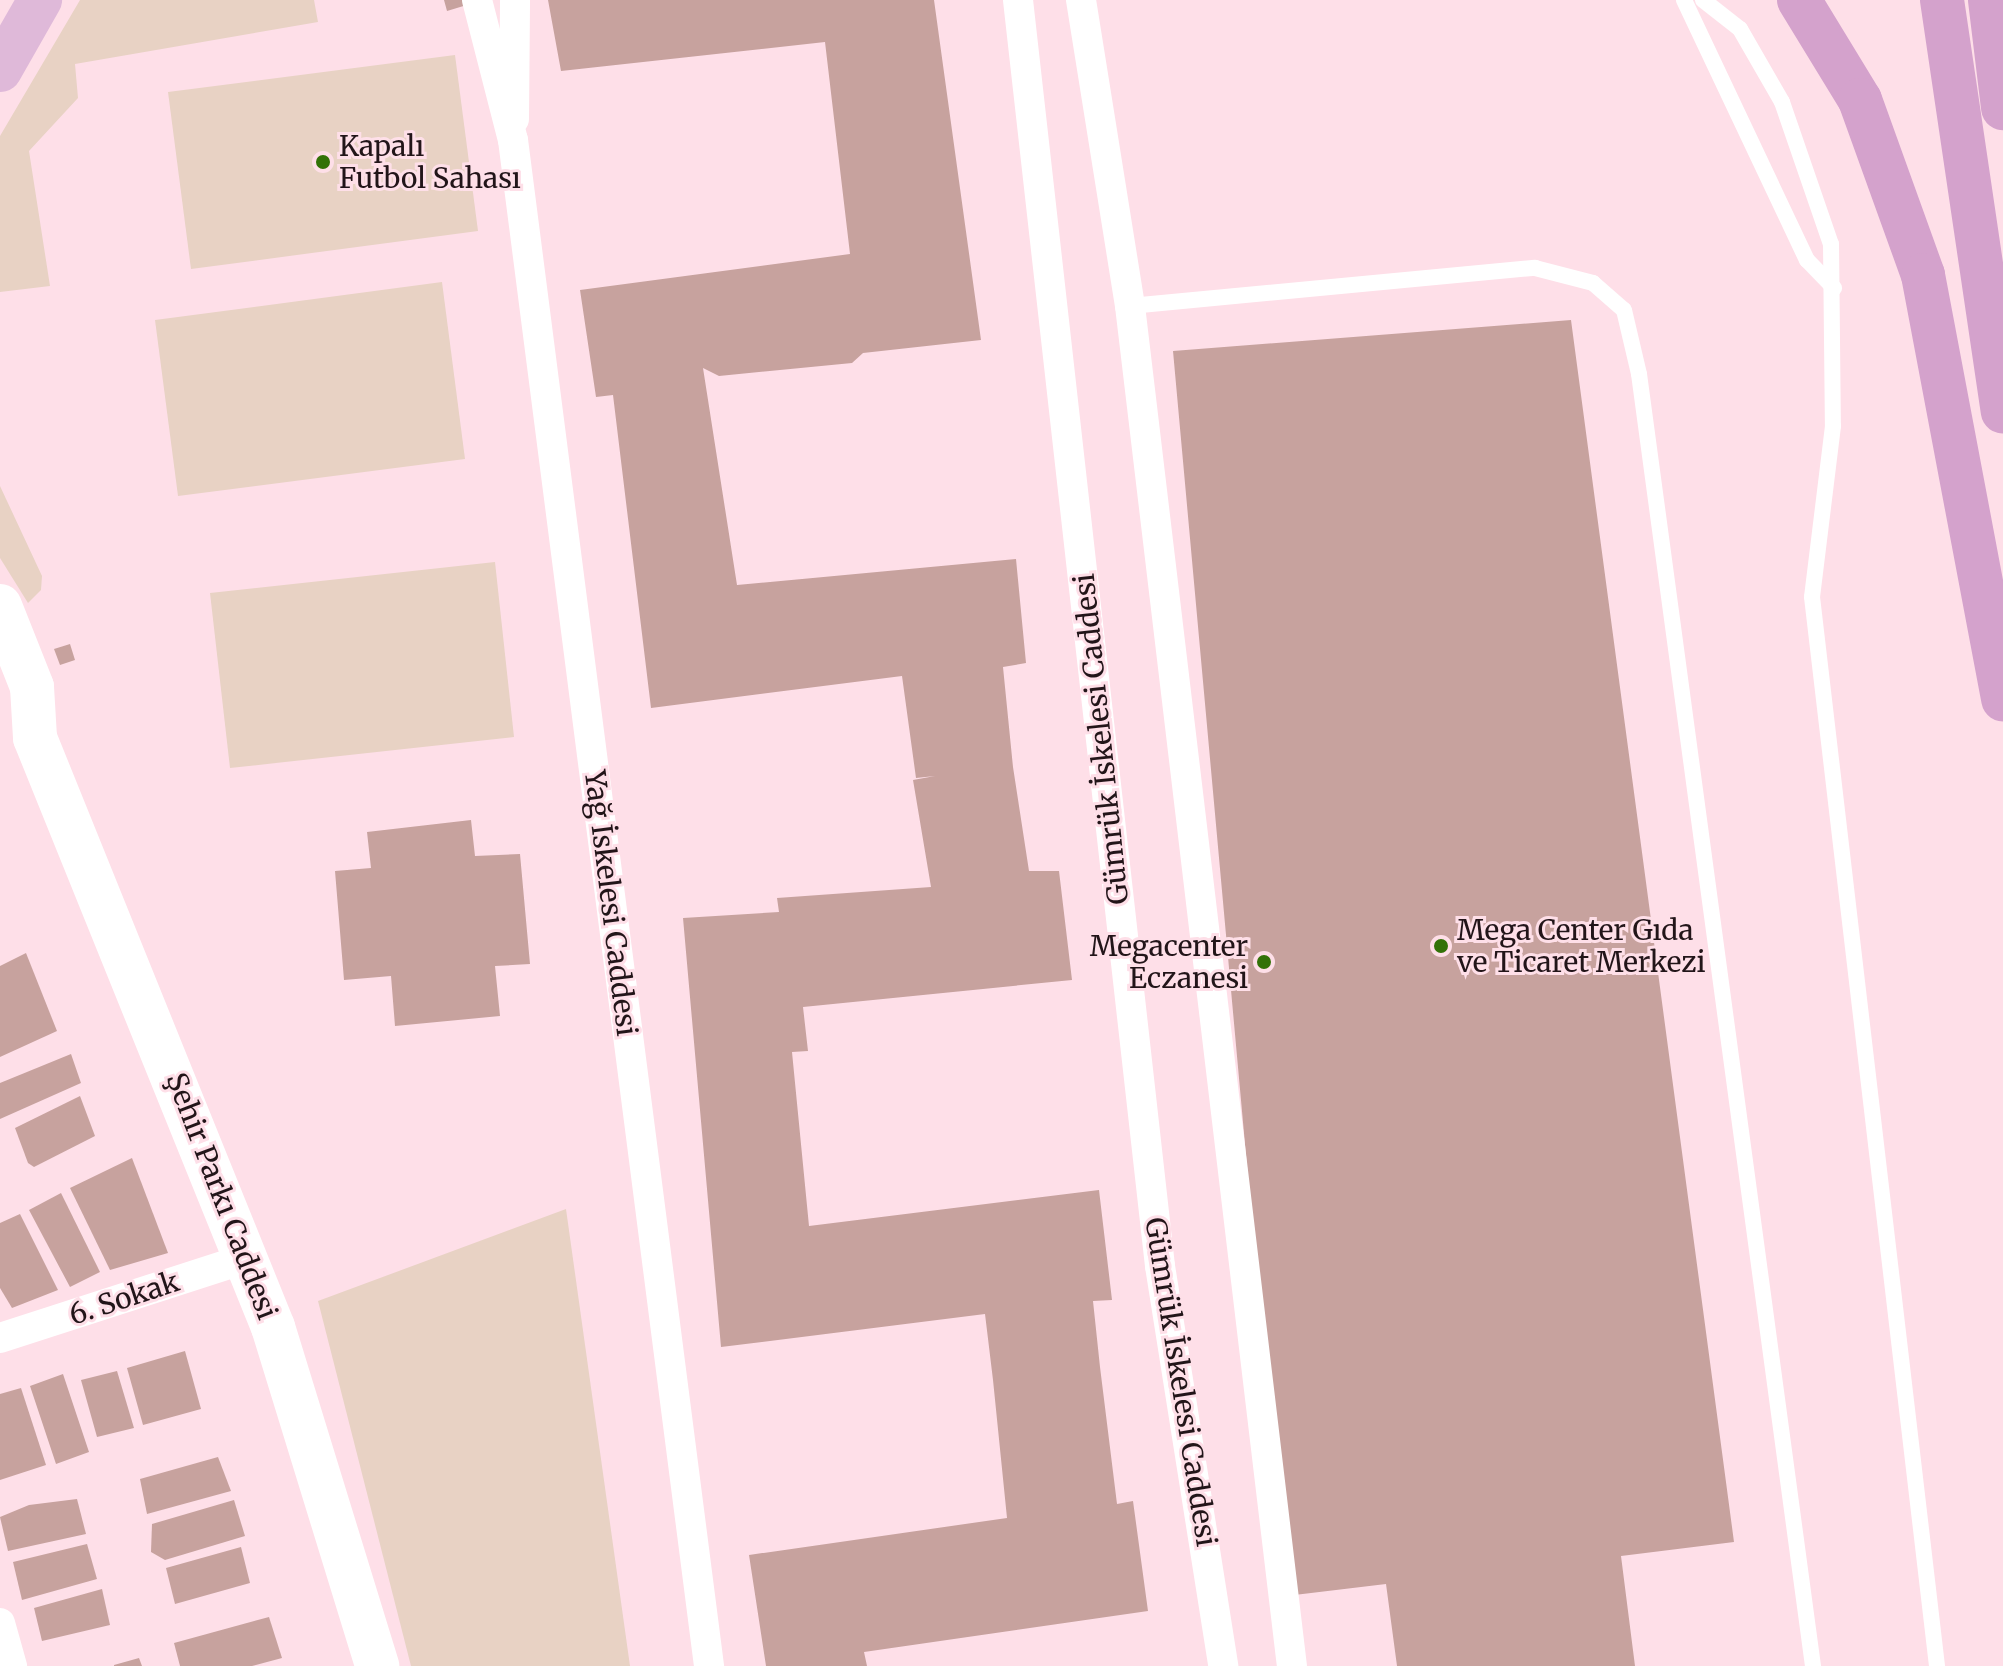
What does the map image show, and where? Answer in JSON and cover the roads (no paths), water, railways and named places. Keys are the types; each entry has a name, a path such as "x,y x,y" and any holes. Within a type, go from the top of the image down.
{"highway":[{"path":"1799,0 1860,100 1923,275 2003,700"},
{"path":"1942,0 2003,412"},
{"path":"1990,0 2003,108"}],"main road":[{"path":"0,21 14,0"},
{"path":"0,70 40,0"},
{"name":"Şehir Parkı Caddesi","path":"0,606 32,687 35,738 248,1258 377,1666"},
{"name":"Şehir Parkı Caddesi","path":"0,701 35,738"}],"street":[{"path":"477,0 513,140"},
{"path":"513,140 515,0"},
{"name":"Gümrük İskelesi Caddesi","path":"1018,0 1160,1266 1223,1666"},
{"path":"1081,0 1130,306 1292,1666"},
{"name":"Yağ İskelesi Caddesi","path":"513,140 709,1666"},
{"name":"6. Sokak","path":"0,1338 248,1258"},
{"path":"0,1623 12,1666"}],"lane":[{"path":"1684,0 1807,260 1834,288"},
{"path":"1703,0 1740,29 1782,102 1809,167 1831,244 1834,288 1833,426 1812,597 1937,1666"},
{"path":"1130,306 1535,268 1593,283 1624,310 1639,374 1813,1666"}],"place":[{"name":"Kapalı Futbol Sahası","path":"323,162"},
{"name":"Mega Center Gıda ve Ticaret Merkezi","path":"1441,946"},
{"name":"Megacenter Eczanesi","path":"1264,962"}]}
